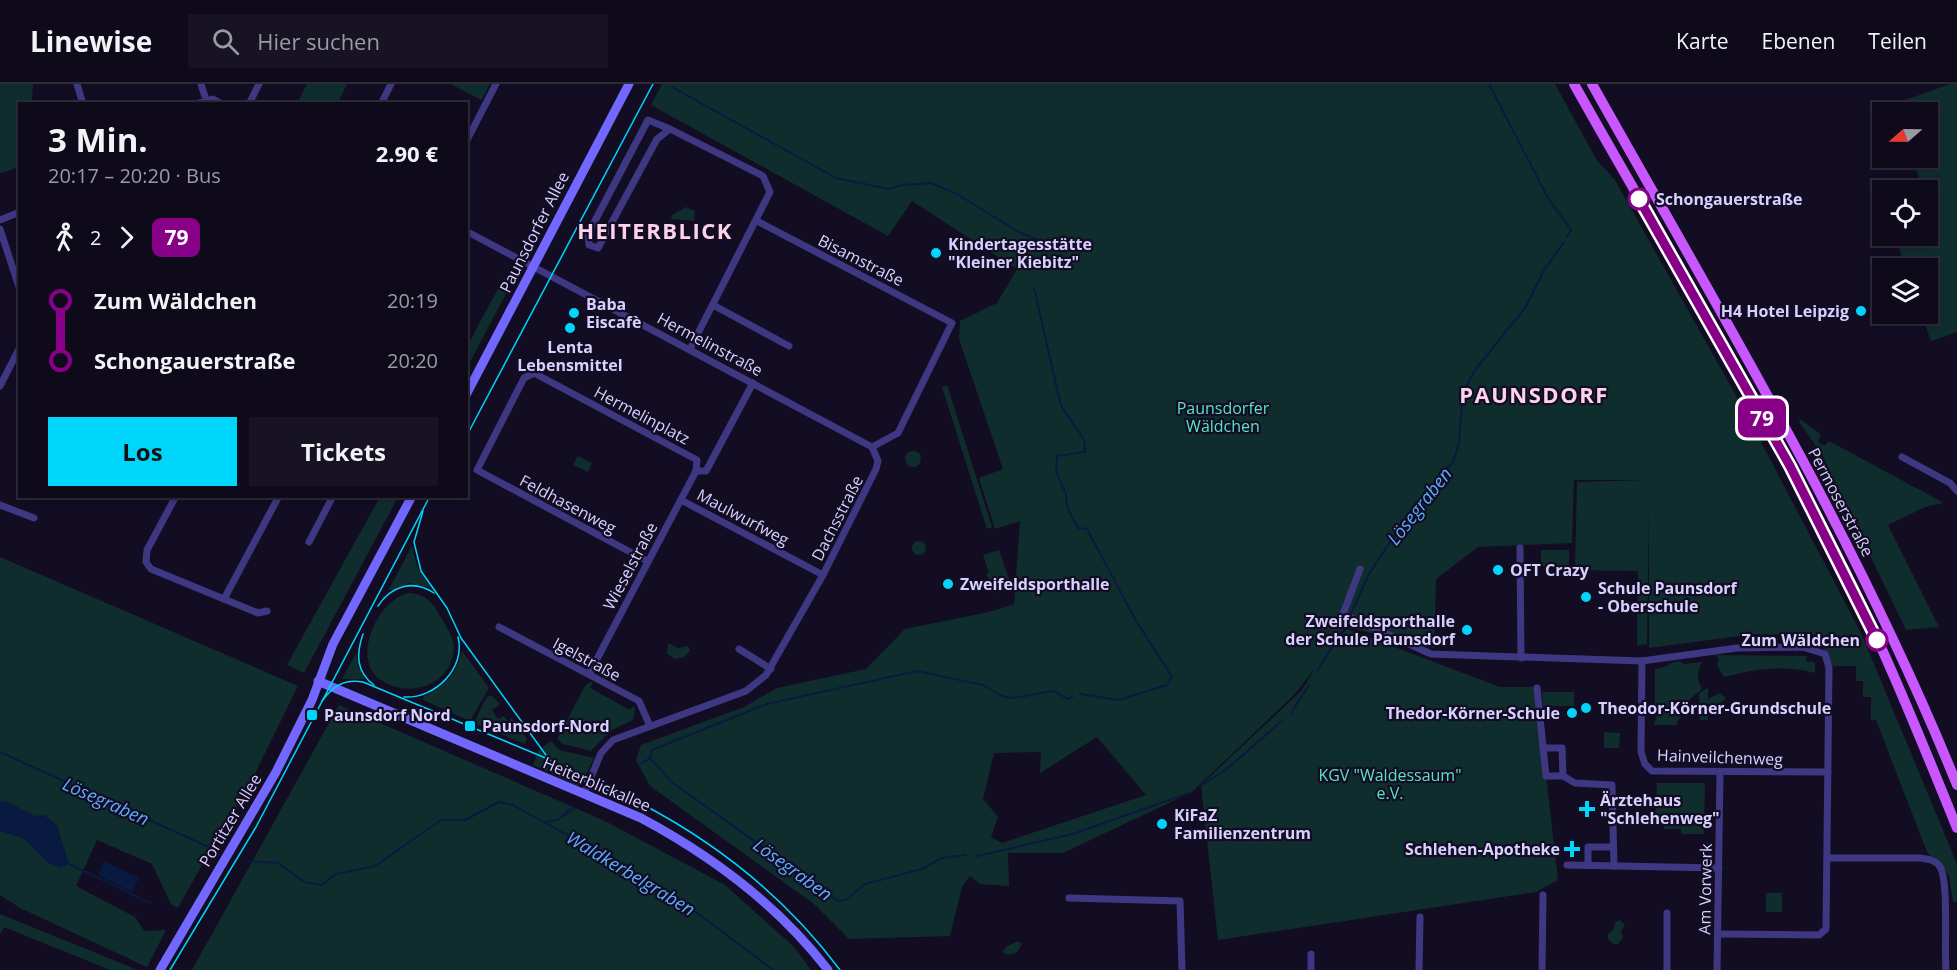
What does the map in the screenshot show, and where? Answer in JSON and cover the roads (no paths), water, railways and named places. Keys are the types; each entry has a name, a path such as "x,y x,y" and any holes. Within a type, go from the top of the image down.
{"main road":[{"name":"Paunsdorfer Allee","path":"468,391 629,84"},
{"name":"Permoserstraße","path":"1574,84 1790,466 1845,571 1900,692 1957,828"},
{"name":"Permoserstraße","path":"1592,84 1830,510 1897,645 1957,785"},
{"path":"318,681 333,644 411,498"},
{"name":"Heiterblickallee","path":"318,681 641,818 711,859 778,916 828,970"},
{"name":"Portitzer Allee","path":"160,970 276,772 309,705 318,681"}],"street":[{"path":"77,84 82,102"},
{"path":"201,84 206,100"},
{"path":"250,102 259,84"},
{"path":"382,102 392,84"},
{"path":"468,138 496,84"},
{"path":"200,102 213,99 218,102"},
{"path":"670,129 657,139 598,248 589,244 588,234 648,120 670,129 763,176 770,192 690,349"},
{"path":"0,220 18,213"},
{"name":"Bisamstraße","path":"757,221 952,323 898,433 872,447"},
{"path":"0,229 18,284"},
{"name":"Hermelinstraße","path":"468,232 872,447"},
{"path":"713,305 789,346"},
{"path":"0,386 18,351"},
{"name":"Hermelinplatz","path":"529,374 534,373 697,460 696,471"},
{"name":"Feldhasenweg","path":"529,374 523,380 477,470 647,561"},
{"path":"696,471 706,471 753,383"},
{"name":"Dachsstraße","path":"584,794 607,745 617,738 746,691 771,669 823,575 876,469 878,461 872,447"},
{"path":"1902,457 1950,483 1957,491"},
{"name":"Wieselstraße","path":"588,674 696,471"},
{"path":"175,498 147,550 146,561 152,569 258,613 267,611"},
{"path":"224,599 278,498"},
{"path":"309,542 332,498"},
{"name":"Maulwurfweg","path":"681,500 823,575"},
{"path":"0,505 34,518"},
{"path":"1520,548 1521,658"},
{"path":"1360,569 1343,614 1431,654 1642,661 1737,648 1803,647 1825,654 1829,668 1826,929 1823,933 1718,934"},
{"name":"Igelstraße","path":"499,627 639,701 650,726"},
{"path":"739,649 771,669"},
{"name":"Hainveilchenweg","path":"1642,661 1641,752 1645,764 1652,771 1828,772"},
{"path":"1537,688 1546,776 1563,776 1575,783 1612,785 1614,866"},
{"path":"1543,748 1562,748 1563,776"},
{"name":"Am Vorwerk","path":"1717,970 1720,773"},
{"path":"1588,865 1588,847 1613,848"},
{"path":"1827,858 1920,858 1933,860 1939,865 1944,880 1946,970"},
{"path":"1567,865 1719,868"},
{"path":"1542,970 1543,895"},
{"path":"1069,898 1180,901 1182,970"},
{"path":"1667,970 1668,913"},
{"path":"1419,970 1420,917"},
{"path":"1311,954 1311,970"}],"water":[{"path":"6,801 35,816 44,815 57,825 69,864 61,868 48,863 24,839 0,831 0,802"},
{"path":"104,861 139,878 132,892 98,875"}],"waterway":[{"name":"Lösegraben","path":"1489,84 1548,198 1571,230 1567,237"},
{"path":"672,87 836,178 888,189 902,185 931,183 957,194 1017,231 1056,248"},
{"name":"Lösegraben","path":"1351,614 1369,574 1409,513 1453,462 1459,443 1463,393 1475,370 1525,308 1543,272 1564,242"},
{"path":"1034,288 1061,406 1084,439 1085,452 1057,456 1056,471 1066,494 1067,507 1078,528 1087,529 1135,619 1172,677 1167,685 1119,700 1080,694"},
{"name":"Lösegraben","path":"1317,671 1348,621"},
{"path":"650,758 652,750 767,704 917,671 983,685 1002,696 1013,698 1053,691 1069,699 1073,696"},
{"name":"Lösegraben","path":"1291,713 1309,685"},
{"name":"Lösegraben","path":"1199,787 1227,769 1283,720"},
{"name":"Lösegraben","path":"0,752 213,849"},
{"name":"Lösegraben","path":"641,764 650,758 673,783 838,901 846,900 865,884 922,869 942,858 966,855"},
{"name":"Lösegraben","path":"977,856 1073,834 1189,793"},
{"name":"Lösegraben","path":"247,861 278,863 304,882 322,885 336,874 375,866 441,820 465,820 499,802 513,805 671,893 773,970"},
{"name":"Lösegraben","path":"561,817 570,808"},
{"name":"Lösegraben","path":"545,822 557,820 574,809"},
{"path":"69,864 150,903"}],"tram line":[{"path":"468,433 653,84"},
{"path":"170,970 256,827 429,498"},
{"path":"423,511 414,542 421,571 447,608 461,638 551,762 581,780 642,804 671,820 725,856 775,897 798,920 840,970"},
{"path":"378,606 389,594 403,587 418,586 434,593"},
{"path":"363,634 359,649 359,662 364,674 374,685"},
{"path":"404,697 427,693 446,679 457,660 458,637"},
{"path":"322,701 330,691 340,685 363,682 548,759"}],"place":[{"name":"Schongauerstraße","path":"1639,199"},
{"name":"Kindertagesstätte \"Kleiner Kiebitz\"","path":"936,253"},
{"name":"H4 Hotel Leipzig","path":"1861,311"},
{"name":"Baba Eiscafè","path":"574,313"},
{"name":"Lenta Lebensmittel","path":"570,328"},
{"name":"OFT Crazy","path":"1498,570"},
{"name":"Zweifeldsporthalle","path":"948,584"},
{"name":"Schule Paunsdorf - Oberschule","path":"1586,597"},
{"name":"Zweifeldsporthalle der Schule Paunsdorf","path":"1467,630"},
{"name":"Zum Wäldchen","path":"1877,640"},
{"name":"Theodor-Körner-Grundschule","path":"1586,708"},
{"name":"Thedor-Körner-Schule","path":"1572,713"},
{"name":"Paunsdorf Nord","path":"312,715"},
{"name":"Paunsdorf-Nord","path":"470,726"},
{"name":"Ärztehaus \"Schlehenweg\"","path":"1587,809"},
{"name":"KiFaZ Familienzentrum","path":"1162,824"},
{"name":"Schlehen-Apotheke","path":"1572,849"}],"district":[{"name":"HEITERBLICK","path":"655,230"},
{"name":"PAUNSDORF","path":"1534,394"}],"park label":[{"name":"Paunsdorfer Wäldchen","path":"1223,417"},
{"name":"KGV \"Waldessaum\" e.V.","path":"1390,784"}],"water label":[{"name":"Waldkerbelgraben","path":"631,873"}]}
